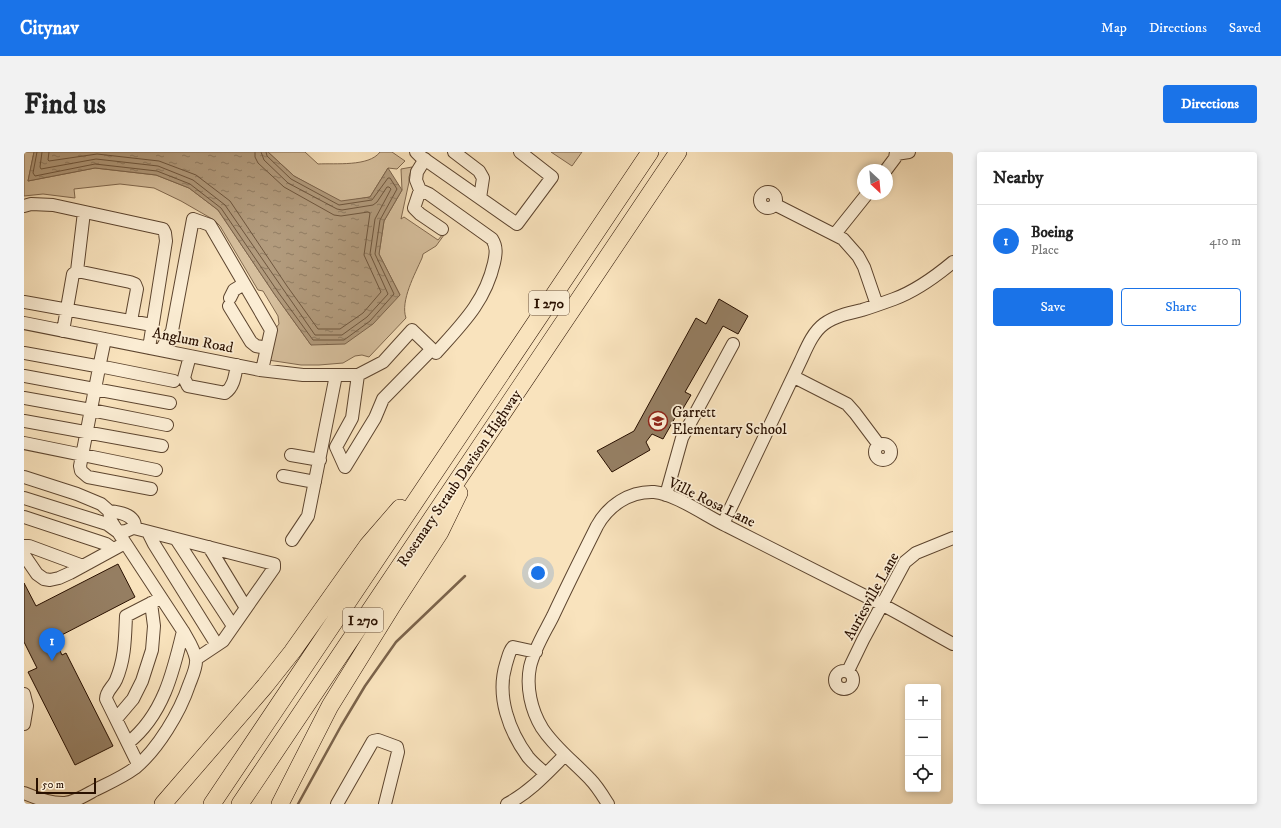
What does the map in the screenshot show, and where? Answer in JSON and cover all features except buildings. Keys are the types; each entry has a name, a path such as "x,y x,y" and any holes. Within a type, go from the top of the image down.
{"highway":[{"name":"Rosemary Straub Davison Highway","path":"212,804 650,152"},
{"name":"Rosemary Straub Davison Highway","path":"240,804 678,152"},
{"path":"280,804 330,706 384,618 440,532 486,436"},
{"path":"162,804 265,686 292,652 368,545 448,453"}],"street":[{"path":"454,152 479,171 483,178 480,198"},
{"path":"442,229 414,208 420,190 416,180 420,156 517,224 552,177 520,152"},
{"path":"890,164 895,158 896,153 909,152"},
{"path":"420,190 429,194 492,239 495,244 496,252 490,280 475,308 436,353 432,349 412,330 383,362 358,374 352,418 336,447 345,467 375,418 383,399 432,349"},
{"path":"835,234 862,200"},
{"path":"24,206 32,204 53,205 163,229 166,241 149,348"},
{"path":"776,205 843,238 858,256 864,267 877,305"},
{"path":"63,331 73,274 77,271 84,212"},
{"path":"161,350 172,331 193,220 210,225 271,330 262,370"},
{"path":"723,524 809,344 824,324 832,319 895,299 920,286 953,262"},
{"path":"77,271 135,284 137,289 131,321"},
{"path":"244,284 234,290 230,302 251,342 256,346 267,348"},
{"path":"24,302 152,325"},
{"name":"Anglum Road","path":"24,323 262,370 303,375 358,374"},
{"path":"106,339 82,455 80,466 81,471 88,477 151,489"},
{"path":"666,495 682,438 733,344"},
{"path":"24,353 96,366 100,365 174,381"},
{"path":"190,356 184,378 188,386 225,393 232,385 238,365"},
{"path":"292,540 308,516 336,375"},
{"path":"24,376 170,403"},
{"path":"794,377 847,404 879,445"},
{"path":"24,398 167,425"},
{"path":"24,421 162,446"},
{"path":"24,443 156,470"},
{"path":"291,455 320,460"},
{"path":"283,476 315,482"},
{"path":"24,477 77,494 102,504 109,511 112,521 156,600 183,631 193,648 196,659 196,666 184,699 175,717 158,742 138,764 116,779 64,804 46,802 24,793"},
{"name":"Ville Rosa Lane","path":"608,804 591,780 553,743 535,715 530,698 529,681 530,666 536,652 603,515 625,498 651,492 666,495 883,605 953,644"},
{"path":"24,498 107,524 118,532 134,528 274,564 274,568 223,641 196,659"},
{"path":"109,511 126,514 135,523 134,528"},
{"path":"24,517 106,544 113,549"},
{"path":"148,532 217,645"},
{"name":"Auriesville Lane","path":"848,671 899,573 910,558 926,549 953,538"},
{"path":"176,539 233,626"},
{"path":"24,555 37,574 44,579 50,580 58,578 83,566 125,543"},
{"path":"24,546 29,546 83,566"},
{"path":"209,548 246,608"},
{"path":"138,764 106,699 106,695 115,682 123,660 126,616 156,600"},
{"path":"116,719 133,699 142,681 152,650 156,600"},
{"path":"128,743 140,734 156,712 166,690 177,657 183,631"},
{"path":"536,652 518,647 513,647 511,649 502,675 502,692 504,708 511,728 528,758 546,774"},
{"path":"24,694 24,724"},
{"path":"337,804 373,741 378,740 397,747 398,752 385,804"},
{"path":"507,804 530,790 565,755"}],"shaded area":[{"path":"24,152 34,152 28,181 95,168 156,175 189,188 218,210 275,295 311,345 400,295 379,254 384,221 402,190 401,169 412,167 401,219 404,217 438,240 443,234 444,235 436,246 423,254 407,296 405,304 406,318 369,357 362,355 355,356 343,363 319,365 301,365 268,360 275,329 279,324 278,316 263,291 258,290 220,226 214,220 181,201 154,188 120,184 74,189 75,198 43,194 24,196"},
{"path":"268,152 305,152 318,164 360,162 375,157 380,152 392,152 405,161 397,169 388,168 370,197 341,202 294,176"},
{"path":"551,152 582,152 572,166"}],"water":[{"path":"34,152 268,152 294,176 341,201 370,197 388,168 402,190 384,221 379,254 400,295 373,324 345,344 311,345 275,295 218,210 189,188 156,175 95,168 28,181"}],"waterway":[{"path":"298,804 365,686 396,642 465,576"}],"place":[{"name":"Garrett Elementary School","path":"658,421"},
{"name":"Boeing","path":"52,661"}]}
